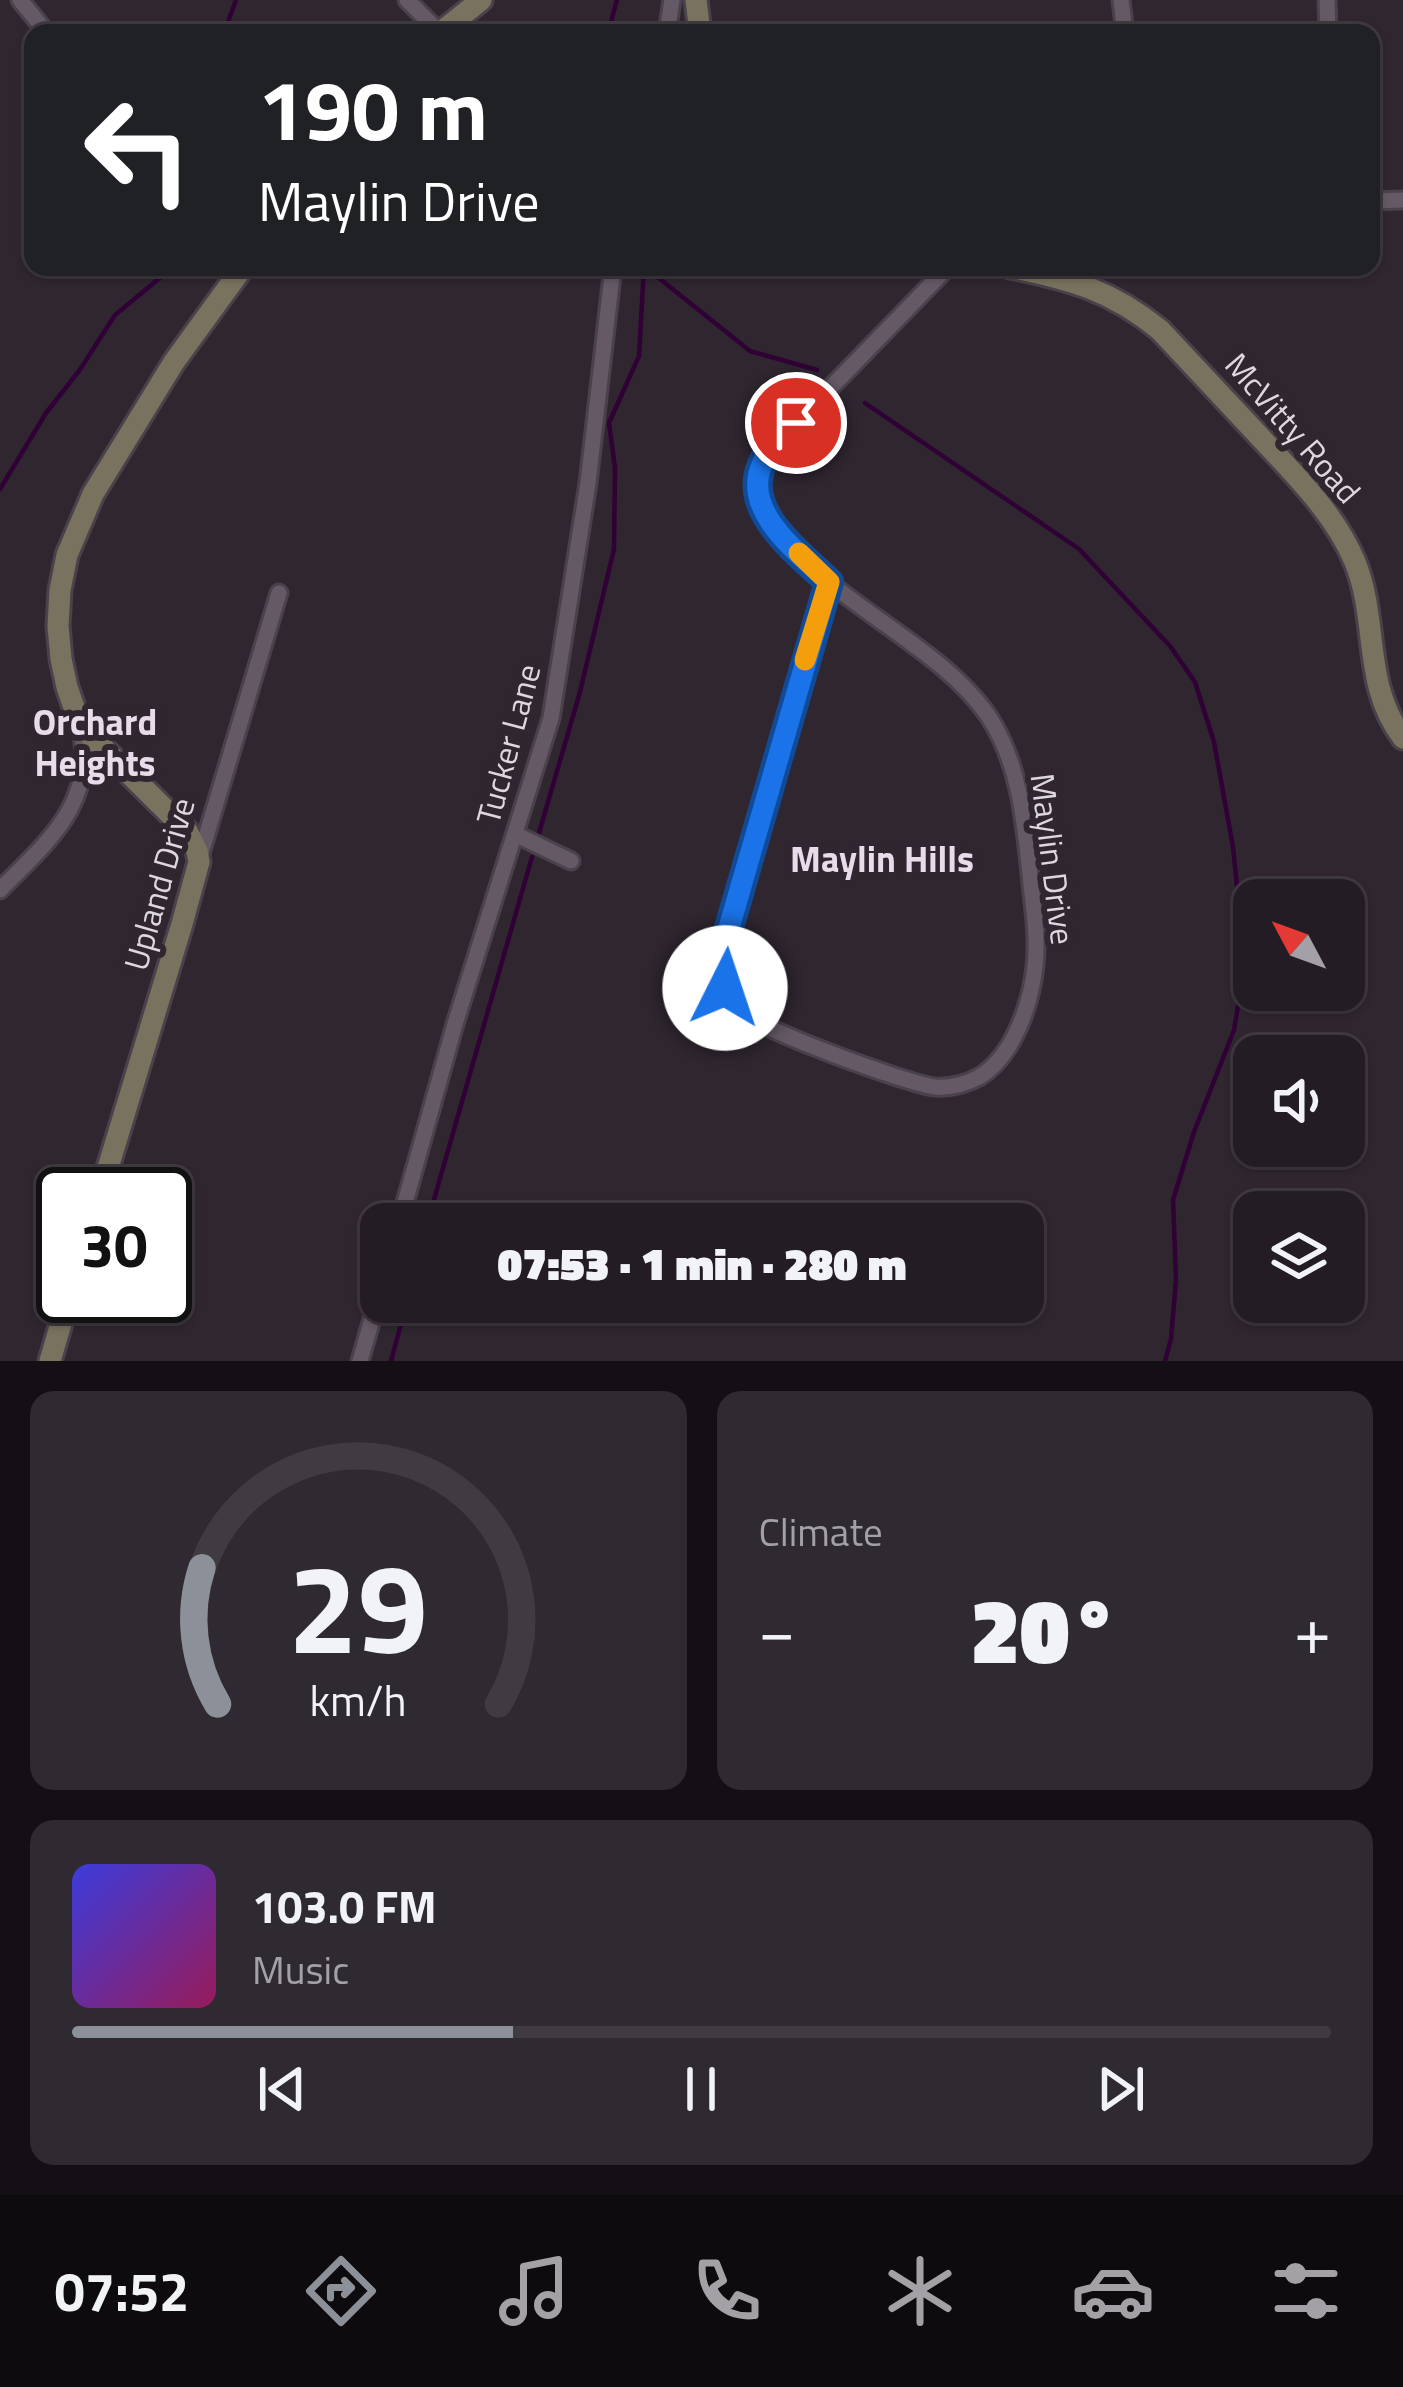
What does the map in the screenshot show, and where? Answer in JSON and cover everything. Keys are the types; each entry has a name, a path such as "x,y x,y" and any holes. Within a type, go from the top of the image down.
{"street":[{"path":"20,0 40,24"},
{"path":"407,0 429,24"},
{"path":"451,24 481,0"},
{"path":"0,890 74,806 84,773 80,725 67,687 58,626 60,590 79,522 126,436 234,276"},
{"name":"Tucker Lane","path":"405,1203 559,680 612,276"},
{"name":"Maylin Drive","path":"829,582 722,952 725,988 741,1012 772,1029 919,1084 964,1084 998,1060 1025,1011 1032,987 1036,933 1016,782 1001,739 971,694 829,582 768,518 758,493 761,466 769,452 939,276"},
{"name":"McVitty Road","path":"1048,276 1090,286 1139,312 1160,330 1335,524 1357,567 1368,608 1378,691 1403,738"},
{"name":"Upland Drive","path":"108,1167 279,593"},
{"path":"80,725 187,831 199,862"},
{"path":"515,834 571,861"},
{"path":"50,1361 61,1323"},
{"path":"360,1361 371,1323"}],"waterway":[{"path":"227,24 236,0"},
{"path":"610,24 617,0"},
{"path":"0,489 115,315 162,276"},
{"path":"539,833 580,692 614,549 615,468 609,423 639,356 643,276"},
{"path":"656,276 750,351 817,370"},
{"path":"865,403 1079,549 1170,646 1195,682 1214,742 1233,847 1245,964 1234,1030 1173,1200 1176,1280 1165,1361"},
{"path":"433,1203 532,857"},
{"path":"391,1361 401,1323"}],"slow traffic":[{"path":"799,553 829,582 805,660"}],"district":[{"name":"Orchard Heights","path":"95,742"},
{"name":"Maylin Hills","path":"882,858"}],"route":[{"path":"725,988 722,952 829,582 768,518 758,493 761,466 796,423"}]}
